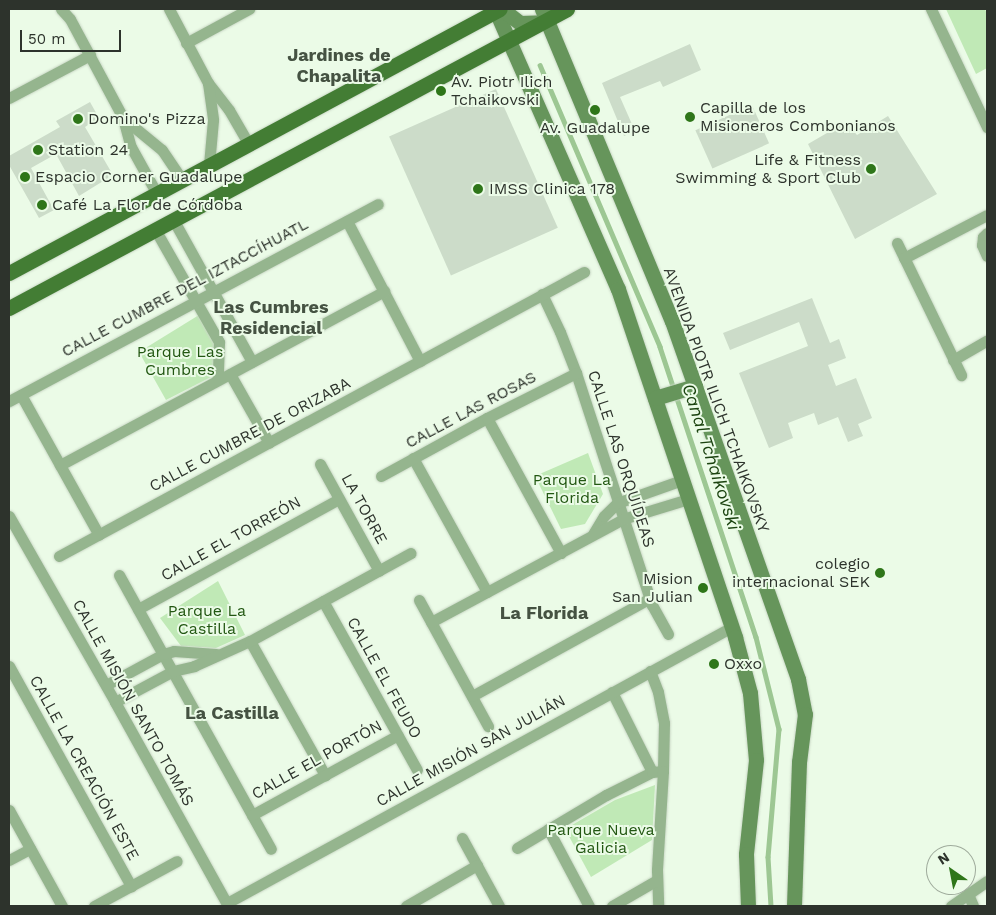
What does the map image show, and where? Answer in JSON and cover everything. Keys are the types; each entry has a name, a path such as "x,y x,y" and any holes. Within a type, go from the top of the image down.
{"main road":[{"path":"9,273 498,9"},
{"path":"9,308 156,231 508,39 544,17 567,9"}],"street":[{"path":"61,9 90,55 123,118 131,147 157,194"},
{"path":"169,9 208,83 229,110 249,144"},
{"path":"186,43 249,9"},
{"path":"498,9 520,23 544,17"},
{"path":"498,9 508,39 618,290 660,397 682,480 732,627 750,693 756,760 746,854 748,906"},
{"path":"931,9 987,127"},
{"name":"AVENIDA PIOTR ILICH TCHAIKOVSKY","path":"544,17 672,321 688,388 798,679 805,714 799,762 794,906"},
{"path":"9,98 90,55"},
{"path":"208,83 213,120 209,165"},
{"path":"123,118 162,150 182,180"},
{"name":"CALLE CUMBRE DEL IZTACCÍHUATL","path":"9,401 378,204"},
{"path":"904,258 987,215"},
{"path":"174,221 209,282 212,293 252,362"},
{"path":"347,221 420,361"},
{"path":"156,231 219,342 218,380"},
{"path":"987,233 983,238 982,245 987,256"},
{"path":"896,243 961,375"},
{"name":"CALLE CUMBRE DE ORIZABA","path":"59,556 584,272"},
{"path":"60,465 384,291"},
{"name":"CALLE LAS ORQUÍDEAS","path":"542,294 560,332 576,373 650,598 668,634"},
{"path":"219,342 236,333"},
{"path":"953,360 987,340"},
{"name":"CALLE LAS ROSAS","path":"381,476 487,418 576,373"},
{"path":"230,374 269,443"},
{"path":"660,397 688,388"},
{"path":"21,395 99,535"},
{"path":"487,418 561,553"},
{"path":"413,458 487,592"},
{"name":"LA TORRE","path":"320,464 379,571"},
{"path":"592,536 604,516 618,503 682,480"},
{"name":"CALLE EL TORREÓN","path":"138,608 339,499"},
{"path":"431,622 623,520 688,499"},
{"name":"CALLE MISIÓN SANTO TOMÁS","path":"9,516 106,685 228,905"},
{"path":"115,702 172,671 194,666 250,641 411,553"},
{"path":"119,575 271,849"},
{"path":"472,696 650,598"},
{"path":"419,600 488,726"},
{"name":"CALLE EL FEUDO","path":"323,601 417,770"},
{"name":"CALLE MISIÓN SAN JULIÁN","path":"228,905 732,627"},
{"path":"250,641 325,775"},
{"path":"106,685 163,654 179,651 217,655"},
{"name":"CALLE LA CREACIÓN ESTE","path":"9,666 131,886"},
{"path":"650,671 664,723 658,772 658,906"},
{"path":"612,692 658,772"},
{"name":"CALLE EL PORTÓN","path":"252,815 398,735"},
{"path":"517,848 606,795 658,772"},
{"path":"9,810 62,906"},
{"path":"548,829 589,906"},
{"path":"462,838 498,906"},
{"path":"9,860 30,848"},
{"path":"94,906 177,861"},
{"path":"406,906 477,865"},
{"path":"612,906 657,880"},
{"path":"976,889 987,881"},
{"path":"951,906 967,895"}],"green space":[{"path":"946,9 985,9 987,14 987,68 976,74"},
{"name":"Parque Las Cumbres","path":"199,315 216,343 213,376 166,400 139,352"},
{"name":"Parque La Florida","path":"588,453 603,494 585,524 561,529 535,476"},
{"name":"Parque La Castilla","path":"218,581 245,635 216,648 181,646 160,618"},
{"name":"Parque Nueva Galicia","path":"655,785 652,840 591,877 565,829 615,800"}],"building":[{"path":"690,44 701,70 663,87 660,81 620,97 635,131 624,136 602,83"},
{"name":"IMSS Clinica 178","path":"496,89 558,228 451,275 389,137"},
{"name":"Espacio Corner Guadalupe","path":"90,102 99,118 85,127 113,175 79,196 56,154 31,168 54,210 39,218 9,165 9,156 60,127 56,121"},
{"path":"752,105 769,143 712,169 695,130"},
{"name":"Life & Fitness Swimming & Sport Club","path":"888,116 937,194 855,239 808,144 846,122 857,135"},
{"path":"812,298 830,343 839,339 846,358 828,365 836,386 856,378 872,418 858,424 863,436 848,442 838,417 818,425 814,413 788,423 793,438 769,448 739,373 808,346 799,322 730,350 723,333"}],"waterway":[{"name":"Canal Tchaikovski","path":"540,65 660,347 756,637 779,729 768,857 771,906"}],"place":[{"name":"Av. Piotr Ilich Tchaikovski","path":"441,91"},
{"name":"Av. Guadalupe","path":"595,110"},
{"name":"Capilla de los Misioneros Combonianos","path":"690,117"},
{"name":"Domino's Pizza","path":"78,119"},
{"name":"Station 24","path":"38,150"},
{"name":"Life & Fitness Swimming & Sport Club","path":"871,169"},
{"name":"Espacio Corner Guadalupe","path":"25,177"},
{"name":"IMSS Clinica 178","path":"478,189"},
{"name":"Café La Flor de Córdoba","path":"42,205"},
{"name":"colegio internacional SEK","path":"880,573"},
{"name":"Mision San Julian","path":"703,588"},
{"name":"Oxxo","path":"714,664"}],"district":[{"name":"Jardines de Chapalita","path":"339,66"},
{"name":"Las Cumbres Residencial","path":"271,318"},
{"name":"La Florida","path":"544,613"},
{"name":"La Castilla","path":"232,713"}]}
